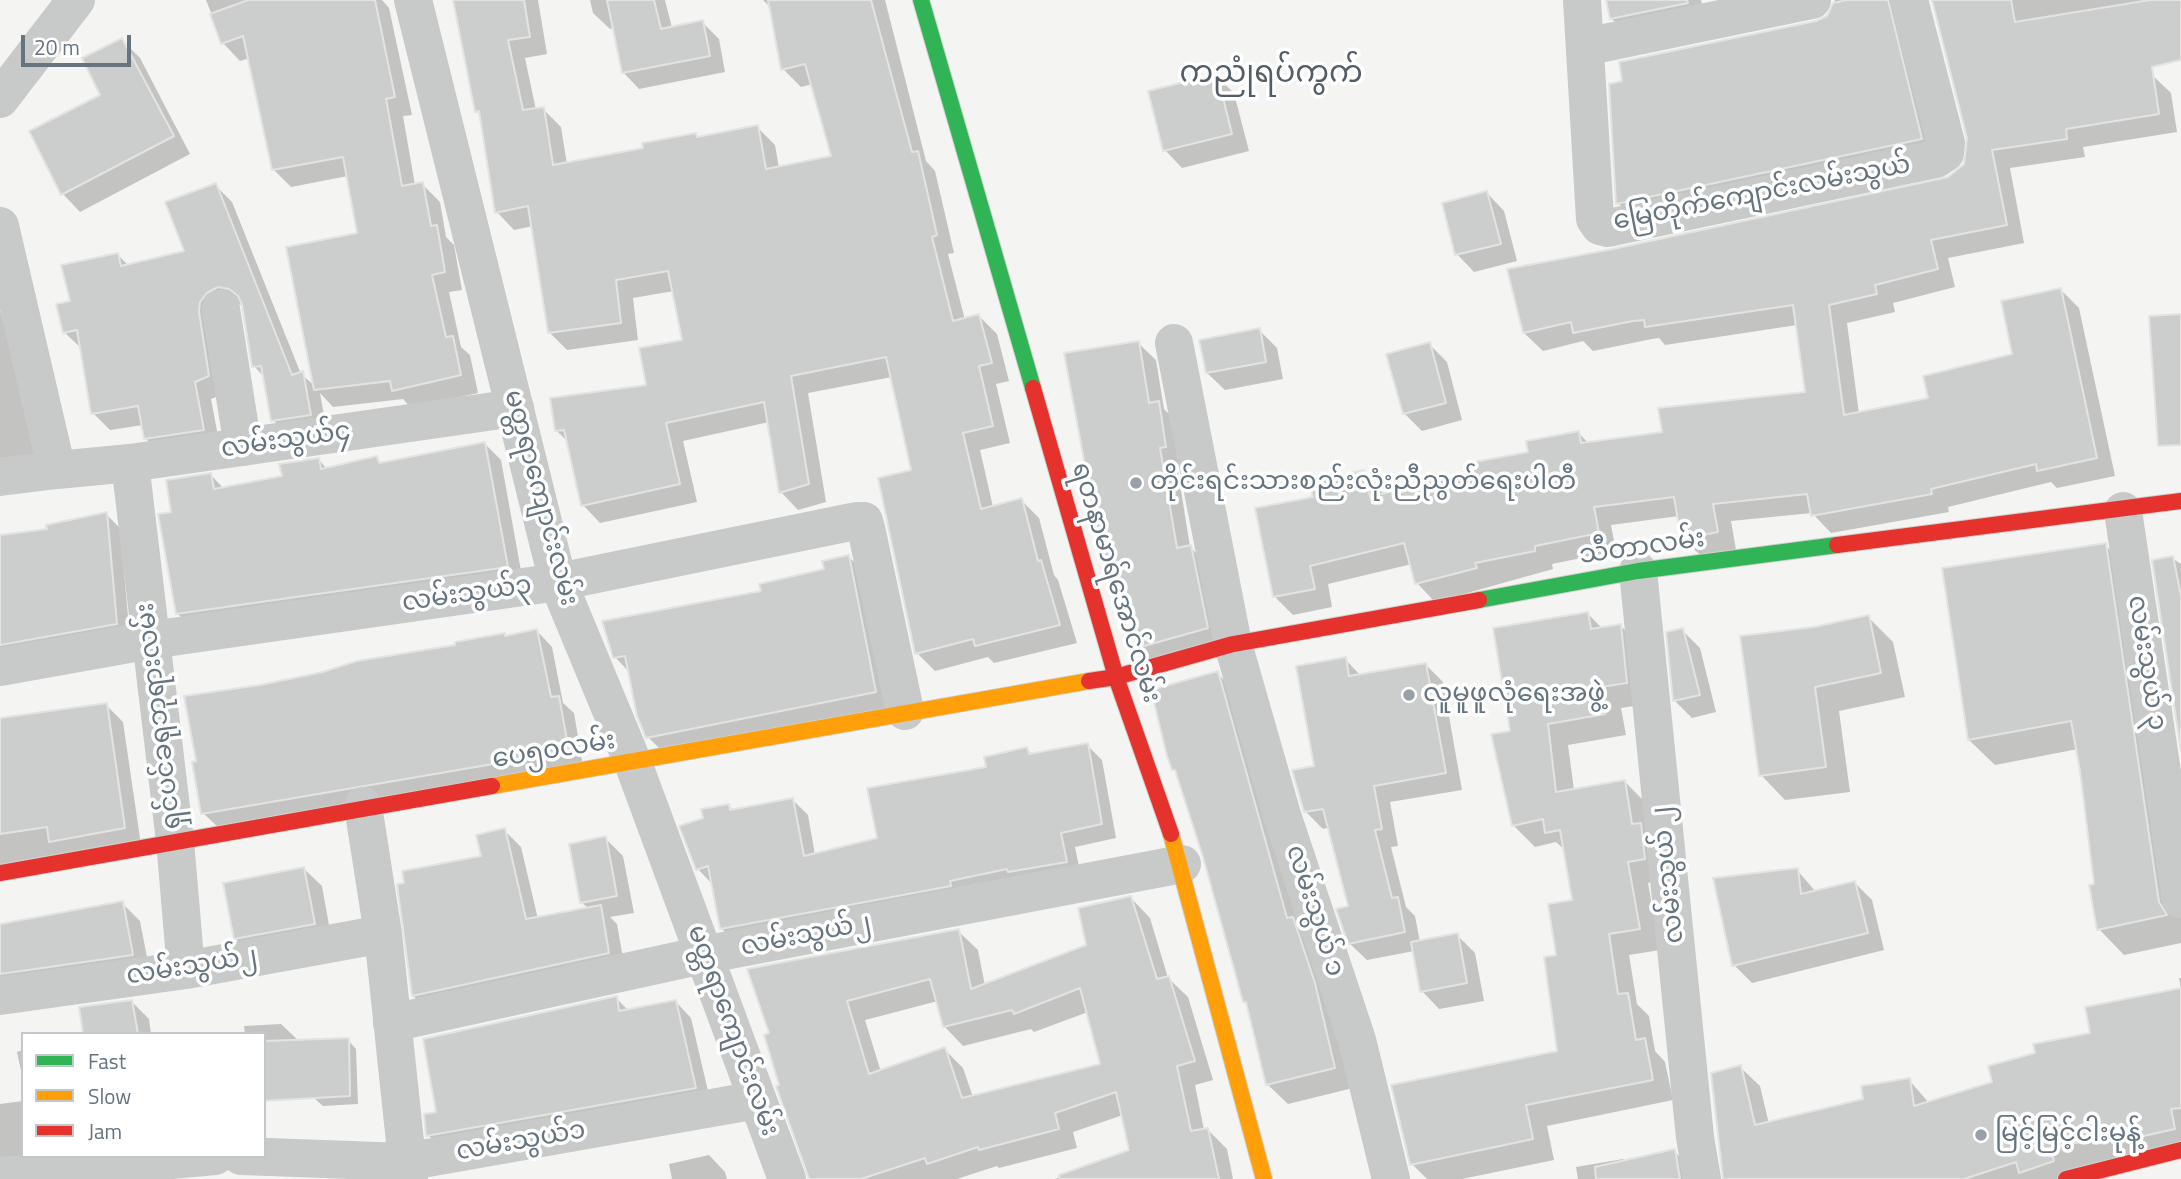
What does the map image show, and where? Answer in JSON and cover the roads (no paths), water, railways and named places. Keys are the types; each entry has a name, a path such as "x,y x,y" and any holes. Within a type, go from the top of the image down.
{"street":[{"path":"0,99 76,0"},
{"name":"မတ္တရာကျောင်းလမ်း","path":"413,0 558,582 633,763 703,955 726,1008 787,1179"},
{"name":"ရတနာမာရ်အောင်လမ်း","path":"921,0 1116,677 1182,864 1264,1179"},
{"name":"မြေတိုက်ကျောင်းလမ်းသွယ်","path":"1582,0 1595,219 1600,226 1608,229 1936,159 1945,153 1946,143 1909,0"},
{"path":"1585,47 1812,0"},
{"path":"0,226 57,470"},
{"path":"221,309 243,447"},
{"name":"လမ်းသွယ် ၁","path":"1174,343 1233,643 1282,815 1357,1040 1391,1179"},
{"name":"လမ်းသွယ်၄","path":"0,477 130,463 515,408"},
{"name":"ရှင်ပင်ခရုဘုရားလမ်း","path":"130,463 175,841 186,970"},
{"name":"သီတာလမ်း","path":"1116,677 1233,643 1638,571 2123,511 2181,501"},
{"name":"လမ်းသွယ် ၃","path":"2123,511 2181,899"},
{"name":"လမ်းသွယ်၃","path":"0,667 151,640 558,582 864,522 905,711"},
{"name":"လမ်းသွယ် ၂","path":"1638,571 1695,1138 1702,1179"},
{"name":"ပေ၅၀လမ်း","path":"0,873 363,806 633,763 905,711 1116,677"},
{"path":"363,806 383,934 407,1171"},
{"name":"လမ်းသွယ်၂","path":"391,1023 703,955 1182,864"},
{"name":"လမ်းသွယ်၂","path":"0,996 186,970 383,934"},
{"name":"လမ်းသွယ်၁","path":"263,1158 407,1171 757,1100"},
{"path":"2066,1179 2181,1150"},
{"path":"0,1177 195,1158"},
{"path":"223,1158 226,1179"}],"place":[{"name":"တိုင်းရင်းသားစည်းလုံးညီညွတ်ရေးပါတီ","path":"1136,483"},
{"name":"လူမူဖူလုံရေးအဖွဲ့","path":"1409,695"},
{"name":"မြင့်မြင့်ငါးမုန့်","path":"1981,1135"}],"district":[{"name":"ကညုံရပ်ကွက်","path":"1271,75"}]}
